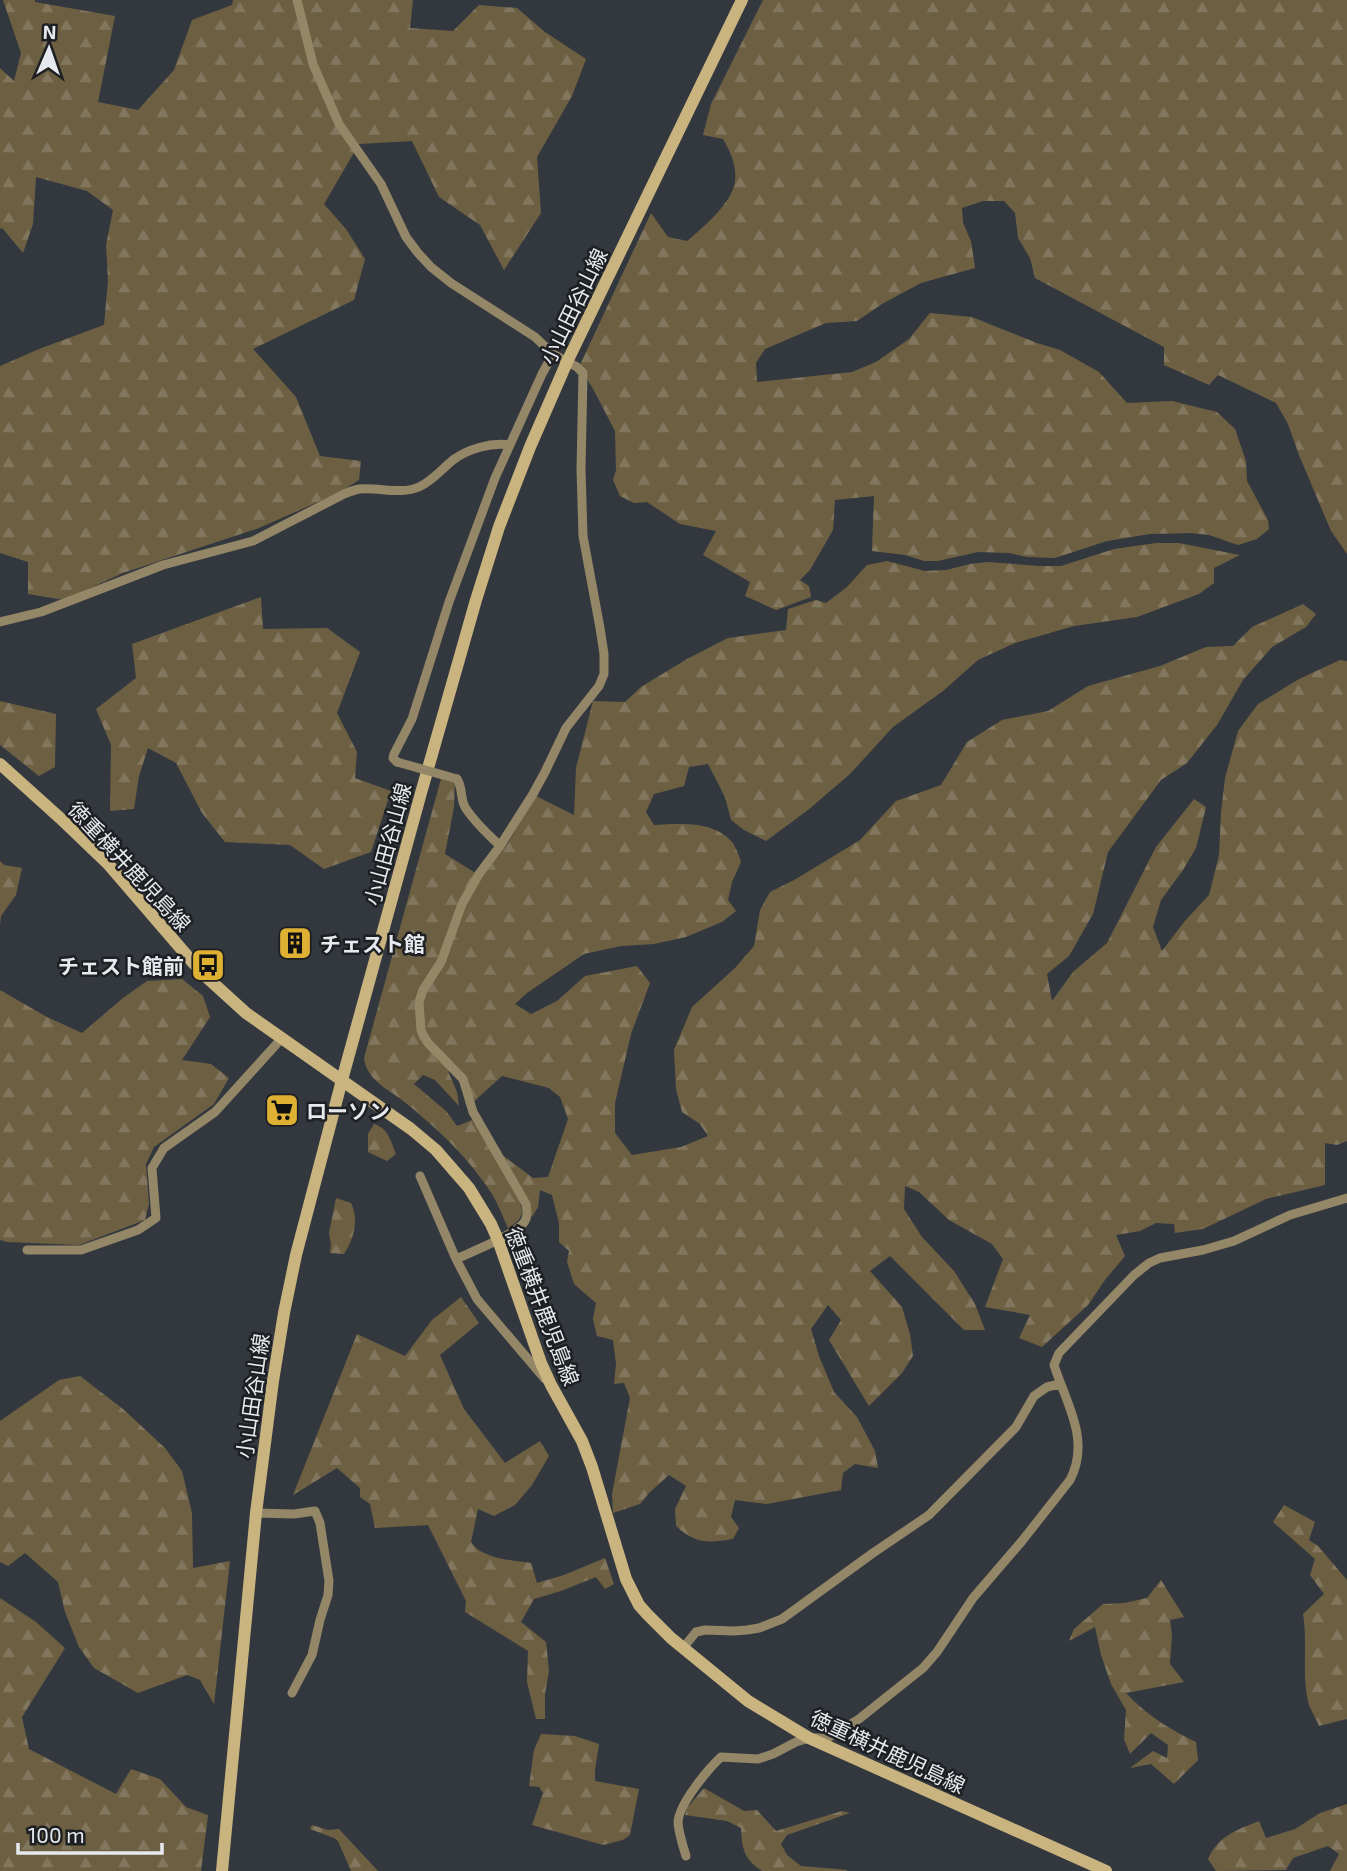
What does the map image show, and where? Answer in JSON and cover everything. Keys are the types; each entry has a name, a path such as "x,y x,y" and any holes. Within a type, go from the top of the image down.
{"main road":[{"name":"小山田谷山線","path":"222,1871 256,1513 273,1381 296,1255 342,1080 476,600 516,482 566,362 742,0"},
{"name":"徳重横井鹿児島線","path":"0,764 109,865 202,973 228,998 411,1129 436,1150 469,1188 498,1240 541,1363 582,1441 621,1566 633,1594 646,1614 748,1701 809,1738 1106,1871"}],"street":[{"path":"297,0 313,64 339,124 381,184 412,245 431,267 451,283 535,337 553,354 583,373 583,536 604,654 604,674 599,686 566,728 545,772 462,904 441,962 419,1002 423,1035 463,1079 473,1112 526,1204 525,1222 516,1230 456,1259"},
{"path":"500,846 465,807 461,797 461,785 457,779 397,762 393,758 412,719 453,592 510,444 553,354"},
{"path":"0,622 41,612 163,565 253,541 358,489 402,491 418,487 471,450 494,444 510,444"},
{"path":"27,1250 81,1250 138,1230 156,1218 152,1168 164,1149 215,1112 282,1038"},
{"path":"420,1176 456,1259 477,1299 551,1385"},
{"path":"686,1856 678,1821 692,1790 721,1757 758,1759 809,1738 828,1738 859,1719 923,1668 973,1598 1022,1542 1070,1480 1077,1458 1076,1424 1054,1365 1059,1353 1134,1275 1160,1258 1234,1241 1290,1215 1347,1198"},
{"path":"683,1648 696,1632 705,1629 734,1632 782,1619 929,1515 1016,1427 1034,1396 1047,1387 1060,1384"},
{"path":"256,1513 295,1514 315,1511 320,1523 329,1581 328,1595 312,1655 292,1693"}],"green space":[{"path":"3,0 35,0 115,16 98,102 138,110 174,70 192,20 232,5 233,0 413,0 410,28 453,31 479,5 517,8 545,32 586,59 572,96 537,157 541,213 504,270 480,225 439,197 412,141 359,144 324,204 346,229 365,259 354,300 253,349 296,397 320,456 361,461 359,480 338,493 259,528 123,573 64,600 28,594 28,562 0,553 0,366 104,325 108,281 106,245 113,210 87,191 36,177 33,224 23,253 0,228 0,68 14,81 21,53"},
{"path":"763,0 1347,0 1347,554 1331,531 1288,424 1276,403 1218,375 1209,385 1164,365 1164,347 1035,278 1030,258 1018,238 1015,213 1004,201 983,201 962,208 963,223 971,241 975,268 921,283 857,321 826,323 765,349 756,363 757,382 852,372 876,362 909,339 930,313 972,317 1060,350 1099,372 1127,403 1172,401 1217,412 1235,429 1246,461 1247,481 1268,520 1269,529 1257,539 1238,545 1209,535 1150,534 1107,541 1055,558 978,552 938,561 924,561 905,555 872,551 874,496 835,500 833,530 810,570 800,580 809,586 811,597 776,610 745,596 750,582 703,555 716,531 680,524 647,502 634,503 620,496 613,480 616,470 615,431 579,367 651,213 668,237 687,241 716,214 729,197 735,181 734,164 730,154 723,139 703,135 711,104"},
{"path":"1156,543 1179,543 1240,555 1214,568 1214,583 1199,594 1137,617 1074,626 1015,643 978,660 943,691 893,727 850,774 766,841 731,820 725,797 708,764 689,767 684,786 654,794 646,812 654,825 685,824 706,827 732,842 741,862 728,900 736,911 722,922 686,937 584,954 515,1004 531,1014 557,1001 585,976 637,966 650,983 631,1034 615,1103 615,1133 632,1155 681,1147 708,1136 700,1124 682,1112 676,1089 674,1050 692,1007 735,968 754,946 760,910 770,892 860,840 896,801 941,785 967,742 1002,720 1048,711 1088,686 1160,666 1206,647 1233,646 1252,627 1303,604 1316,614 1306,627 1272,647 1243,680 1217,725 1187,763 1161,780 1108,852 1093,914 1069,956 1047,974 1052,1001 1073,972 1107,943 1156,847 1194,799 1206,807 1196,848 1161,900 1153,927 1162,951 1209,895 1219,855 1225,778 1238,731 1258,704 1299,679 1340,660 1347,661 1347,1141 1337,1145 1325,1143 1325,1185 1266,1199 1203,1229 1175,1233 1174,1224 1156,1223 1140,1231 1116,1235 1125,1256 1088,1305 1042,1347 1019,1338 1030,1315 985,1307 1003,1259 992,1244 949,1220 919,1192 905,1186 904,1209 922,1237 954,1271 975,1304 985,1330 964,1330 890,1256 870,1271 902,1307 913,1356 902,1373 869,1406 829,1340 841,1320 828,1305 811,1329 819,1356 834,1392 857,1417 875,1451 878,1468 855,1464 843,1473 841,1490 767,1504 735,1500 731,1517 739,1528 733,1539 702,1541 689,1536 676,1526 675,1509 686,1486 669,1475 640,1504 613,1513 612,1494 630,1398 624,1383 614,1384 616,1364 613,1340 597,1336 593,1319 596,1303 574,1284 567,1262 569,1251 559,1242 559,1223 552,1195 540,1190 538,1207 532,1217 516,1179 497,1151 533,1178 548,1177 568,1119 560,1097 549,1088 502,1076 469,1106 455,1069 448,1071 457,1092 459,1106 435,1080 423,1075 414,1084 446,1111 457,1126 472,1120 485,1139 521,1204 520,1217 508,1228 492,1194 473,1168 427,1121 373,1078 364,1058 441,779 455,783 454,807 445,854 482,877 508,843 536,796 574,815 576,768 593,701 625,702 641,687 728,638 786,630 788,609 816,600 826,603 847,587 867,565 887,561 925,571 988,562 1061,566 1114,549"},
{"path":"261,597 263,629 327,628 360,652 337,713 357,752 355,778 391,791 371,852 324,869 290,845 225,842 202,813 176,763 148,748 139,776 134,809 110,811 111,745 96,709 136,678 132,644"},
{"path":"0,701 56,714 55,767 39,776 0,745"},
{"path":"0,861 4,865 22,868 16,895 1,916 0,925"},
{"path":"182,979 203,996 210,1017 182,1060 211,1064 229,1078 214,1104 154,1147 146,1164 149,1204 145,1220 79,1245 0,1240 0,990 82,1033 147,981"},
{"path":"374,1124 386,1132 396,1154 387,1161 368,1152 368,1134"},
{"path":"336,1198 351,1203 355,1215 353,1236 344,1254 330,1253 329,1233"},
{"path":"461,1297 479,1323 440,1355 464,1409 505,1463 540,1441 549,1456 532,1485 515,1505 494,1516 478,1509 471,1542 476,1548 490,1555 531,1563 537,1583 605,1558 614,1584 605,1589 596,1577 534,1599 521,1622 546,1642 549,1671 545,1719 536,1719 527,1682 528,1651 465,1612 466,1601 428,1525 375,1528 370,1504 360,1497 360,1488 337,1468 293,1495 357,1334 405,1356 432,1320"},
{"path":"80,1376 123,1409 165,1448 182,1471 192,1513 193,1568 230,1561 214,1704 200,1680 187,1675 138,1693 94,1668 79,1647 65,1612 58,1582 25,1553 8,1566 0,1562 0,1421 59,1380"},
{"path":"1284,1505 1315,1522 1309,1540 1318,1546 1347,1580 1347,1719 1319,1726 1307,1694 1303,1614 1324,1594 1310,1575 1315,1559 1273,1522"},
{"path":"1161,1580 1184,1617 1170,1620 1170,1664 1184,1682 1126,1693 1159,1721 1196,1742 1198,1760 1174,1784 1151,1764 1130,1768 1153,1751 1167,1758 1168,1745 1151,1733 1130,1754 1124,1739 1126,1710 1111,1684 1095,1627 1069,1641 1074,1629 1103,1604 1147,1598"},
{"path":"0,1598 36,1622 65,1648 22,1717 29,1749 116,1794 131,1769 160,1779 186,1807 208,1815 201,1871 0,1871"},
{"path":"541,1734 575,1736 599,1744 595,1781 639,1789 630,1835 623,1840 603,1845 532,1825 543,1793 539,1787 529,1786 534,1750"},
{"path":"704,1788 744,1811 757,1810 776,1831 842,1811 850,1813 787,1835 781,1844 787,1855 801,1866 848,1870 762,1871 745,1853 741,1828 727,1821 685,1815 687,1808"},
{"path":"1347,1804 1347,1871 1330,1871 1339,1854 1328,1846 1293,1858 1286,1870 1216,1871 1208,1859 1223,1839 1259,1821 1266,1838 1295,1829 1320,1813"},
{"path":"312,1825 328,1830 339,1829 378,1871 351,1871 338,1841 310,1829"}],"place":[{"name":"チェスト館","path":"295,943"},
{"name":"チェスト館前","path":"208,965"},
{"name":"ローソン","path":"282,1110"}]}
